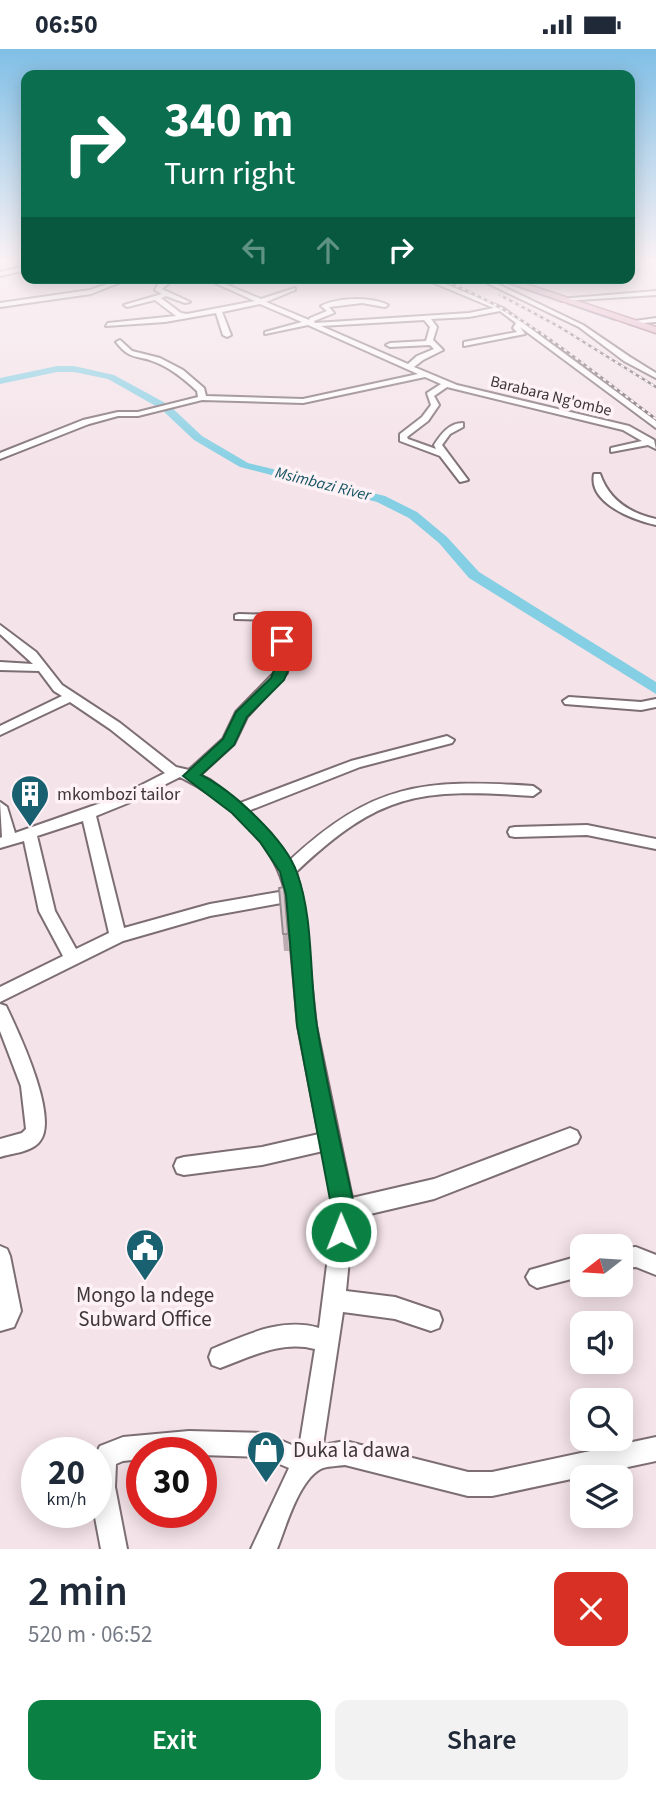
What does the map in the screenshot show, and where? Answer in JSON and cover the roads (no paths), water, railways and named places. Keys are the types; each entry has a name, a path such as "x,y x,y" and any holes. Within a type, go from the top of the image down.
{"street":[{"path":"224,330 226,335"},
{"path":"267,333 279,330"},
{"name":"Barabara Ng'ombe","path":"328,330 446,384 626,428 653,441"},
{"path":"408,368 420,358 439,350 428,338 432,330"},
{"path":"519,330 540,344 556,348"},
{"path":"530,330 656,425"},
{"path":"586,330 656,376"},
{"path":"467,344 523,333"},
{"path":"120,342 125,350 134,355 158,360 180,372 198,386 202,398"},
{"path":"390,345 431,343"},
{"path":"0,456 93,420 138,414 202,398 252,402 303,401 425,375"},
{"path":"442,454 409,444 404,441 403,436 425,419 435,405 430,395 446,384"},
{"path":"522,402 540,395"},
{"path":"596,422 604,432"},
{"path":"460,425 442,437 438,445 463,480"},
{"path":"613,445 653,441"},
{"path":"597,477 598,489 602,493 641,519 656,522"},
{"path":"0,807 5,841 88,814 182,774 229,741 241,715 281,673 284,652 277,617 239,617"},
{"path":"0,628 17,640 58,688 182,774 205,783 238,809 266,838 288,871 294,895 307,1025 344,1210 334,1300 308,1464"},
{"path":"0,666 43,668"},
{"path":"0,731 70,697"},
{"path":"569,701 641,706 656,703"},
{"path":"238,809 356,764 447,740"},
{"path":"288,871 326,834 359,812 384,800 407,793 452,786 533,791"},
{"path":"88,814 118,936"},
{"path":"515,832 587,830 656,844"},
{"path":"29,832 47,911 72,957"},
{"path":"0,995 118,936 210,910 294,895"},
{"path":"0,1011 24,1065 34,1101 36,1122 35,1133 28,1140 0,1148"},
{"path":"344,1210 434,1189 570,1137"},
{"path":"184,1167 262,1156 329,1141"},
{"path":"0,1256 10,1311 6,1319 0,1320"},
{"path":"634,1257 656,1265"},
{"path":"537,1277 570,1268"},
{"path":"334,1300 396,1308 431,1320"},
{"path":"220,1357 247,1349 275,1336 298,1334 328,1342"},
{"path":"114,1549 109,1511 102,1486 102,1465 108,1454 123,1449 189,1443 262,1445 308,1464"},
{"path":"264,1549 296,1477 308,1464 326,1455 345,1453 468,1484 492,1484 656,1449"}],"waterway":[{"path":"647,330 656,333"},
{"name":"Msimbazi River","path":"0,381 57,369 74,369 111,377 165,407 198,438 244,465 381,499 413,515 443,540 474,575 656,689"}],"railway":[{"path":"536,330 656,419"},
{"path":"564,330 656,387"}],"place":[{"name":"mkombozi tailor","path":"30,828"},
{"name":"Mongo la ndege Subward Office","path":"145,1282"},
{"name":"Duka la dawa","path":"266,1484"}]}
